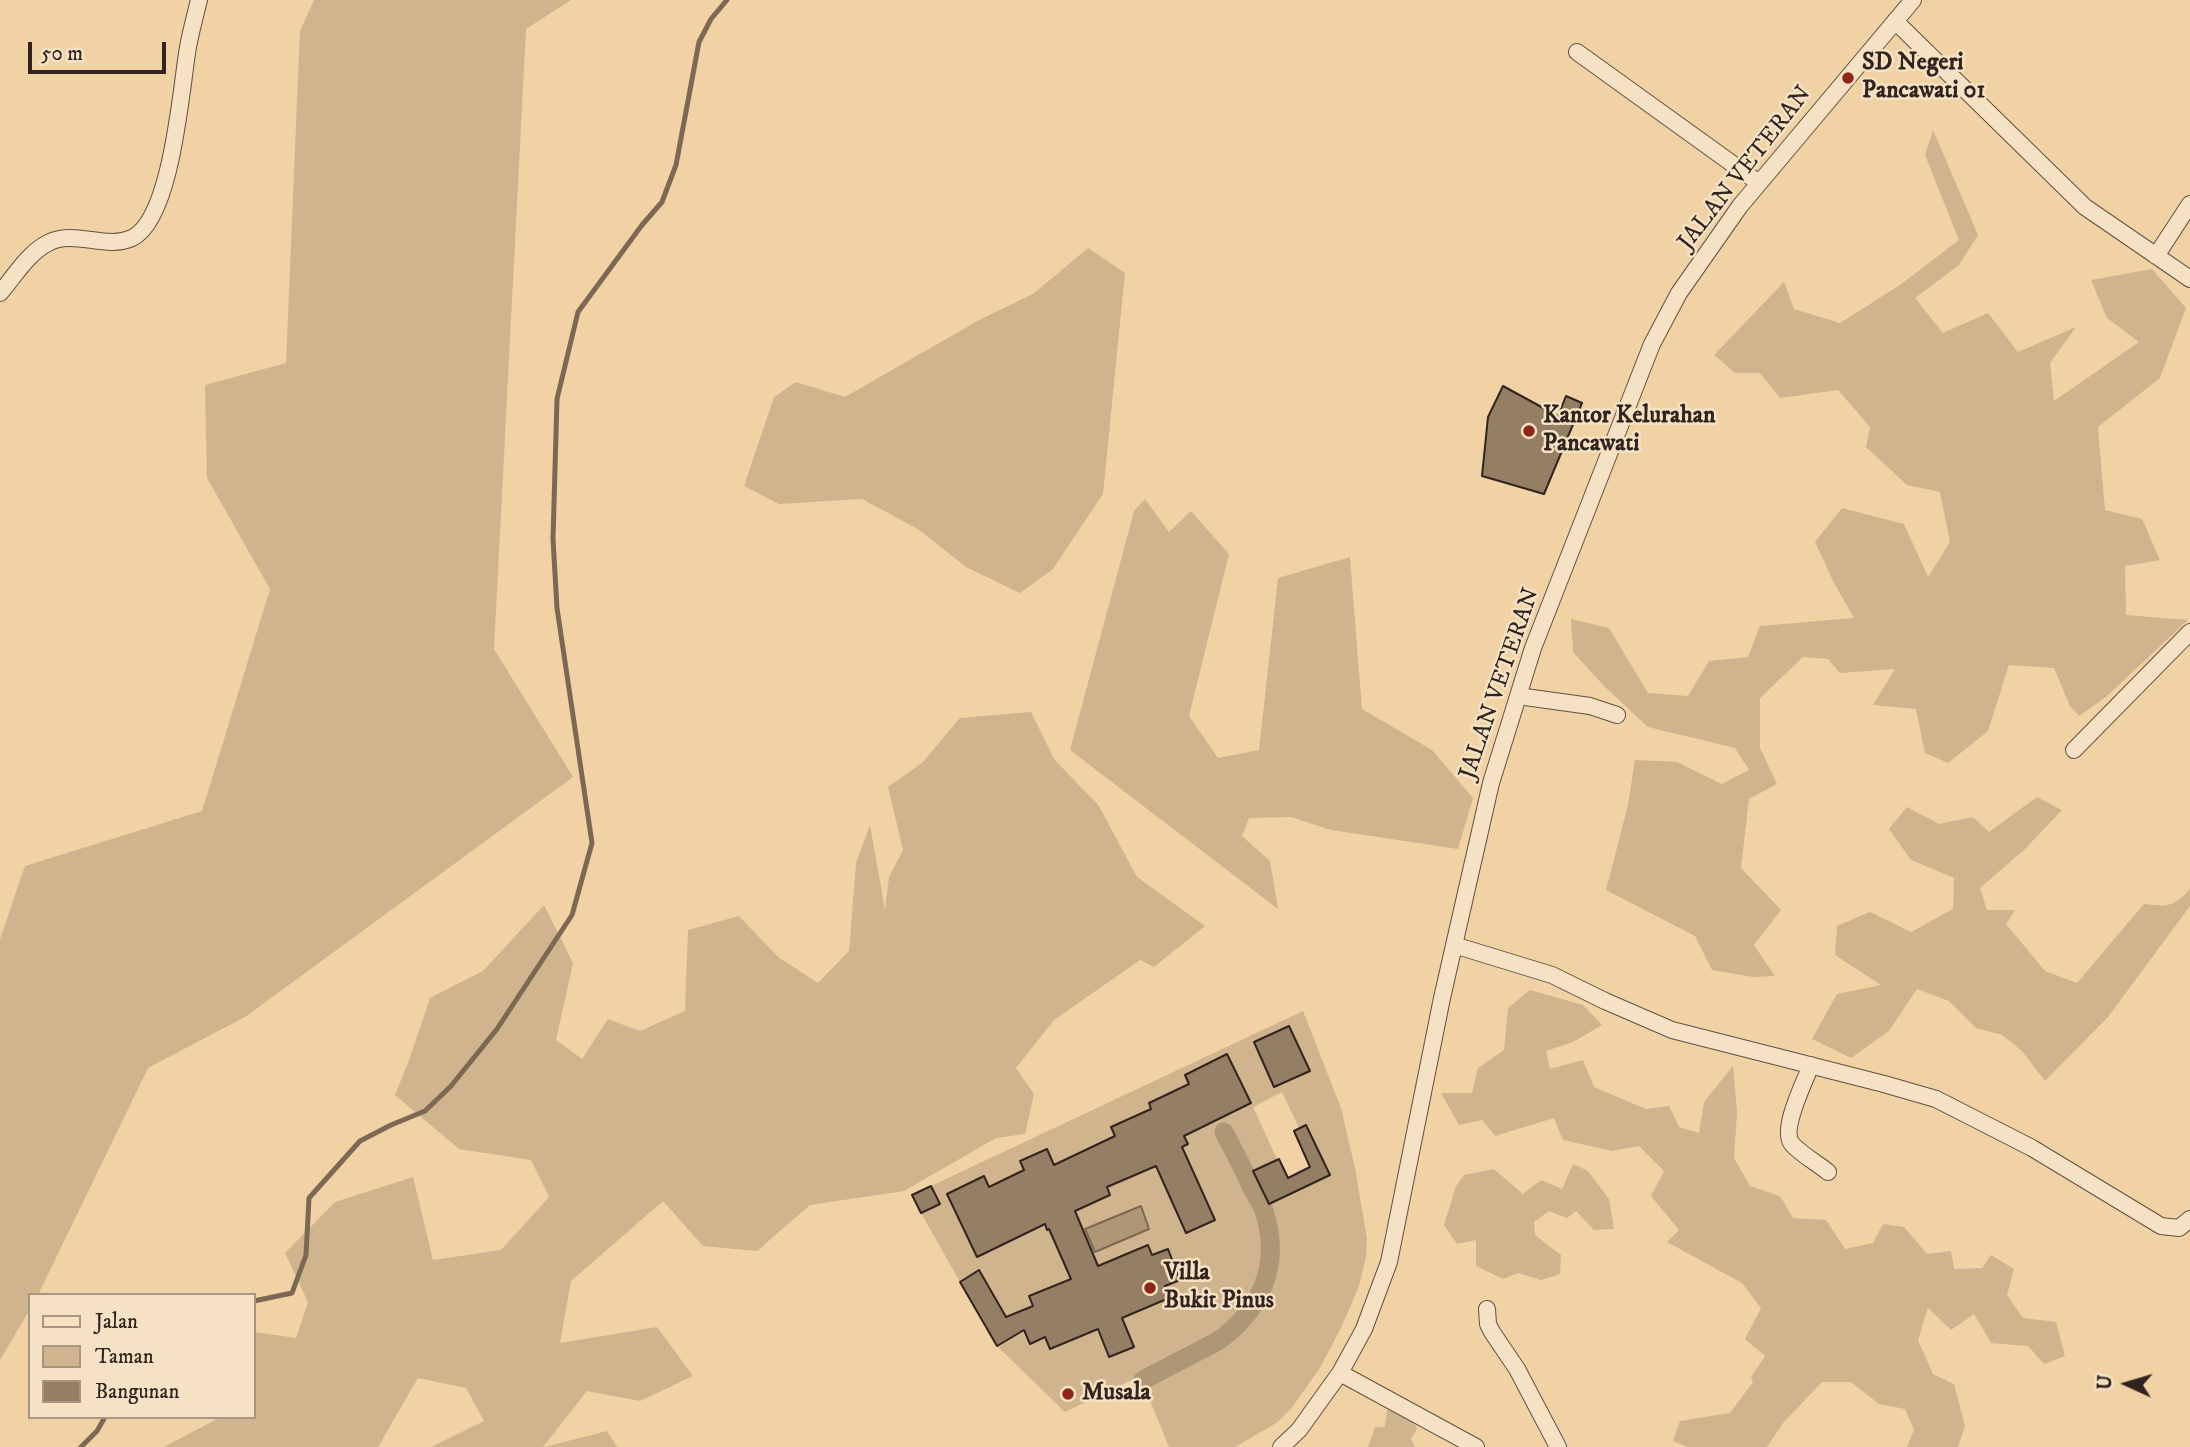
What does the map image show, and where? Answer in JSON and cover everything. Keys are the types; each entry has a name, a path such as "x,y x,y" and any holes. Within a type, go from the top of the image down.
{"street":[{"path":"0,293 27,261 47,243 60,239 108,242 131,239 149,222 159,198 174,142 188,47 199,0"},
{"name":"JALAN VETERAN","path":"1280,1447 1300,1430 1340,1373 1364,1329 1389,1262 1454,945 1491,783 1533,648 1652,344 1679,293 1740,206 1913,0"},
{"path":"1895,21 2085,206 2190,279"},
{"path":"1577,52 1759,183"},
{"path":"2156,256 2190,204"},
{"path":"2074,750 2190,632"},
{"path":"1518,696 1590,706 1617,715"},
{"path":"1454,945 1552,975 1672,1030 1936,1099 2032,1148 2161,1226 2179,1228 2190,1219"},
{"path":"1811,1065 1790,1121 1788,1134 1794,1146 1828,1172"},
{"path":"1487,1309 1488,1324 1492,1332 1517,1369 1558,1447"},
{"path":"1340,1373 1476,1447"}],"green space":[{"path":"314,0 571,0 526,29 494,649 573,777 245,1017 148,1068 39,1293 28,1293 28,1312 0,1360 0,939 25,866 202,811 270,589 207,478 205,385 286,363 300,31"},
{"path":"1933,130 1978,235 1959,265 1915,298 1943,333 1988,313 2018,352 2076,327 2050,363 2054,401 2139,342 2107,318 2091,280 2152,269 2186,308 2160,378 2098,427 2105,510 2142,519 2160,560 2125,566 2126,615 2188,620 2106,697 2079,716 2070,706 2054,668 2009,665 1988,731 1948,763 1925,753 1916,709 1873,705 1895,669 1840,673 1828,659 1803,657 1760,698 1760,748 1777,784 1749,799 1741,868 1781,910 1754,945 1775,976 1753,977 1712,970 1695,936 1606,890 1628,805 1635,760 1677,762 1722,784 1749,770 1735,748 1648,727 1604,686 1573,652 1571,619 1609,628 1648,693 1688,696 1709,661 1748,657 1760,626 1854,618 1815,542 1842,508 1904,524 1928,577 1950,542 1940,492 1907,485 1866,447 1870,427 1838,390 1780,398 1760,373 1735,373 1714,355 1784,282 1794,309 1840,323 1900,285 1959,240 1925,155"},
{"path":"1088,248 1125,273 1103,494 1053,569 1020,593 966,567 918,529 862,499 779,504 744,486 774,397 796,382 845,397 981,319 1033,294"},
{"path":"1145,499 1169,532 1191,511 1229,554 1189,716 1218,758 1259,750 1278,578 1350,557 1362,709 1432,750 1473,798 1458,849 1331,830 1291,817 1249,818 1242,836 1270,861 1278,909 1070,750 1134,511"},
{"path":"1031,712 1054,759 1099,806 1137,877 1205,926 1154,967 1140,960 1054,1020 1016,1068 1034,1094 1025,1134 996,1138 904,1191 810,1205 757,1251 703,1246 663,1201 571,1281 560,1343 657,1327 693,1376 640,1401 587,1391 543,1447 431,1447 484,1421 466,1388 418,1378 378,1447 164,1447 217,1419 256,1419 256,1332 296,1338 308,1302 285,1253 335,1202 413,1177 433,1260 501,1250 549,1197 531,1160 459,1149 395,1095 430,998 483,971 544,905 573,963 556,1040 582,1059 608,1019 640,1031 685,1011 688,930 739,916 778,957 818,983 849,951 856,863 870,825 885,910 889,877 903,850 888,787 922,763 960,718"},
{"path":"2037,797 2062,810 2025,849 1980,888 1987,910 2015,910 2006,924 2045,971 2077,983 2144,904 2170,904 2190,889 2190,906 2108,1017 2045,1081 2022,1051 2002,1035 1976,1028 1949,1001 1917,989 1889,1031 1851,1058 1812,1039 1837,994 1881,985 1835,955 1837,926 1870,912 1911,932 1953,909 1954,878 1911,860 1889,829 1907,807 1939,824 1973,817 1989,832"},
{"path":"1530,990 1583,1005 1602,1025 1573,1042 1546,1051 1550,1069 1583,1060 1594,1087 1646,1109 1669,1106 1679,1127 1699,1133 1704,1102 1733,1066 1737,1113 1734,1158 1750,1186 1780,1196 1793,1218 1826,1220 1845,1249 1873,1243 1883,1224 1904,1227 1927,1254 1951,1251 1954,1269 1982,1268 1991,1255 2014,1269 2007,1295 2023,1318 2056,1322 2065,1356 2044,1364 2028,1346 1991,1343 1974,1314 1951,1330 1928,1308 1918,1340 1933,1374 1954,1384 1965,1426 1958,1447 1907,1447 1914,1430 1905,1409 1879,1404 1851,1382 1822,1382 1783,1423 1767,1447 1688,1447 1673,1441 1680,1421 1730,1413 1753,1382 1751,1377 1765,1356 1745,1339 1761,1308 1742,1283 1667,1242 1679,1230 1651,1196 1664,1171 1639,1146 1612,1151 1563,1140 1554,1118 1495,1136 1482,1120 1459,1125 1441,1093 1472,1093 1478,1068 1504,1050 1508,1008"},
{"path":"1303,1011 1341,1108 1367,1239 1366,1257 1359,1286 1320,1368 1278,1422 1235,1447 1169,1447 1140,1376 1065,1412 997,1346 1016,1334 978,1271 960,1282 921,1213 940,1204 931,1186","holes":["1289,1026 1309,1070 1254,1042","1227,1054 1251,1102 1209,1123 1185,1075","1176,1091 1194,1132 1184,1136 1188,1145 1170,1152","1282,1092 1299,1128 1307,1125 1330,1175 1269,1204 1254,1171 1277,1159 1253,1107","1135,1116 1153,1155 1151,1169 1137,1175 1132,1165 1128,1167 1111,1127","1097,1145 1114,1183 1107,1187 1110,1195 1072,1156","1047,1149 1098,1266 1147,1245 1152,1255 1180,1280 1165,1286 1169,1298 1122,1318 1133,1347 1109,1357 1098,1330 1050,1349 1045,1337 1030,1343 1033,1306 1029,1296 1076,1277 1060,1254 1056,1226 1047,1230 1039,1212 1036,1229 978,1257 947,1194 983,1176 989,1187 1011,1176 1021,1197 1034,1192 1021,1161","1191,1167 1215,1219 1186,1233 1162,1180"]},
{"path":"1573,1164 1588,1171 1609,1199 1614,1229 1594,1230 1576,1211 1567,1218 1549,1211 1534,1222 1535,1235 1561,1255 1560,1274 1541,1280 1518,1273 1503,1279 1476,1266 1476,1240 1457,1244 1444,1225 1456,1186 1464,1175 1494,1169 1523,1194 1541,1180 1562,1189"},
{"path":"1387,1410 1410,1414 1417,1429 1411,1439 1415,1447 1368,1447 1375,1427 1385,1427"},
{"path":"607,1431 617,1447 544,1447"}],"shaded area":[{"path":"1141,1206 1149,1229 1095,1252 1085,1229"}],"building":[{"name":"Kantor Kelurahan Pancawati","path":"1503,386 1558,416 1566,396 1582,403 1544,494 1482,476 1488,417"},
{"path":"1289,1026 1310,1071 1274,1087 1254,1042"},
{"path":"1227,1054 1251,1103 1184,1136 1188,1144 1182,1147 1215,1220 1186,1233 1156,1166 1107,1187 1110,1195 1075,1211 1098,1266 1148,1245 1152,1255 1168,1249 1180,1280 1165,1286 1169,1298 1122,1318 1134,1347 1109,1357 1098,1329 1050,1349 1045,1337 1030,1344 1024,1330 997,1346 960,1282 979,1270 1006,1317 1033,1306 1029,1296 1071,1279 1045,1224 977,1257 947,1194 984,1176 989,1187 1024,1170 1020,1161 1047,1149 1054,1165 1115,1136 1111,1127 1151,1109 1149,1103 1189,1084 1185,1075"},
{"path":"1306,1125 1330,1175 1269,1204 1253,1171 1279,1159 1288,1178 1310,1167 1294,1131"},
{"path":"931,1186 940,1204 921,1213 912,1195"}],"waterway":[{"path":"256,1301 292,1293 306,1255 309,1198 360,1141 425,1111 451,1086 497,1029 572,915 592,843 557,608 553,539 557,399 578,312 662,202 676,165 699,42 711,19 727,0"},
{"path":"1143,1380 1218,1341 1245,1316 1263,1286 1270,1252 1265,1214 1224,1132"},
{"path":"81,1447 97,1431 104,1419"}],"place":[{"name":"SD Negeri Pancawati 01","path":"1848,78"},
{"name":"Kantor Kelurahan Pancawati","path":"1529,431"},
{"name":"Villa Bukit Pinus","path":"1150,1288"},
{"name":"Musala","path":"1068,1394"}]}
